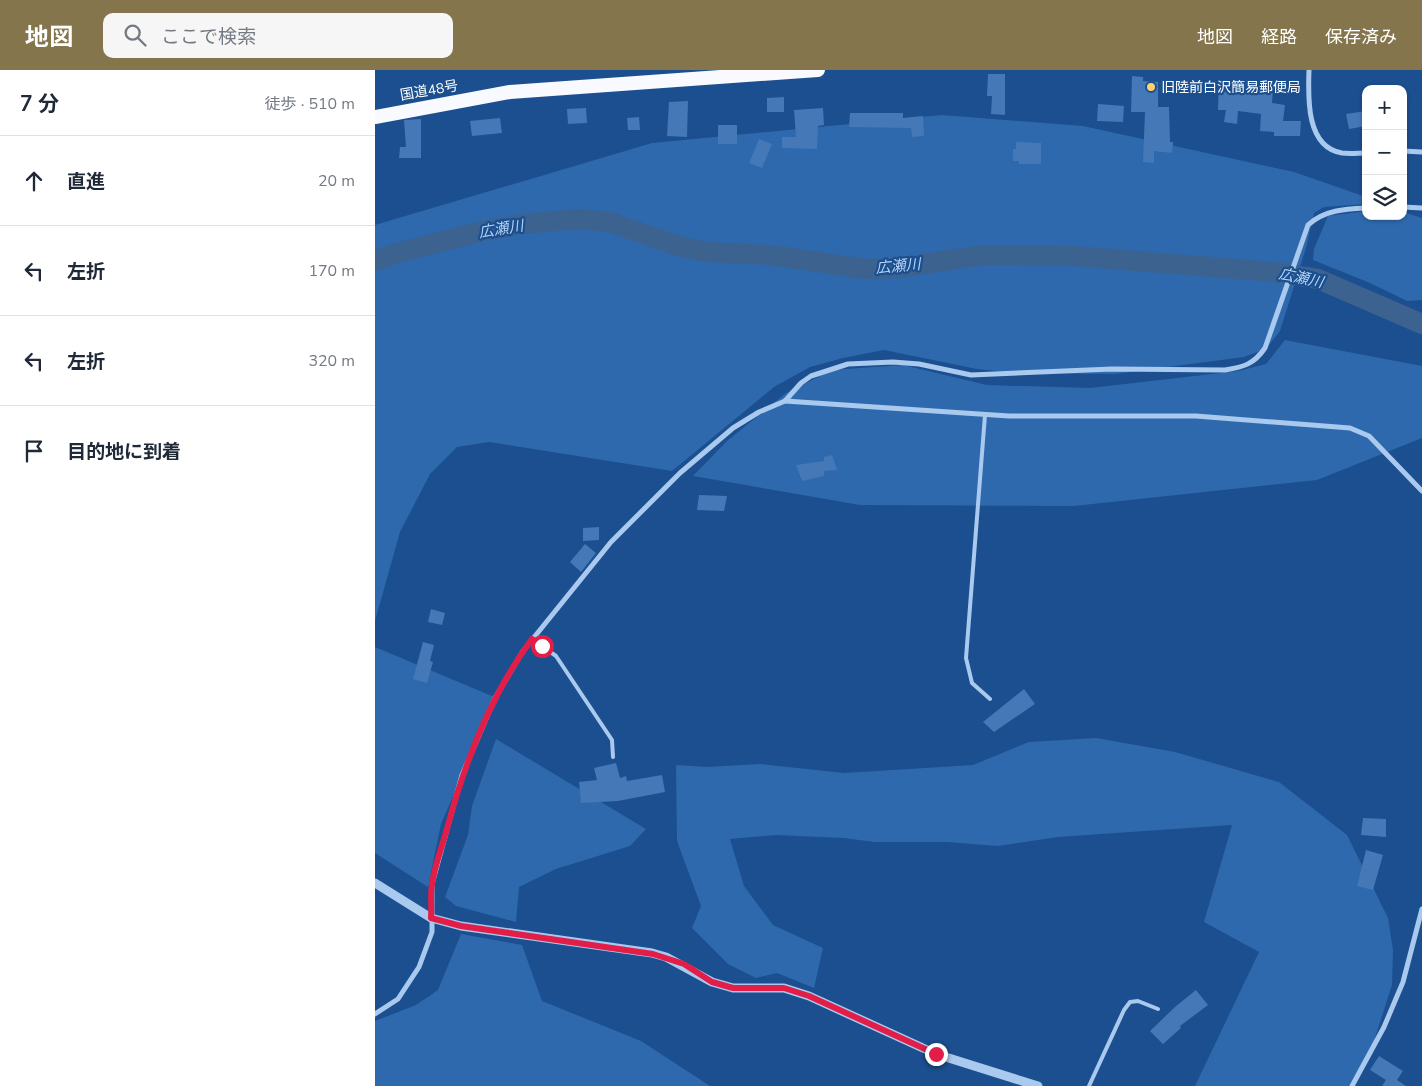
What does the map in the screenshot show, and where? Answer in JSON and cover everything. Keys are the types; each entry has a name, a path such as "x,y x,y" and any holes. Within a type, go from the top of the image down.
{"highway":[{"name":"国道48号","path":"375,117 510,92 818,70"}],"street":[{"path":"1309,70 1312,115 1320,142 1330,149 1342,153 1362,153"},
{"path":"1407,151 1422,152"},
{"path":"1407,207 1422,208"},
{"path":"375,1014 398,999 419,966 432,932 432,884 462,775 495,698 532,639 611,542 680,474 733,428 759,412 785,401 801,383 819,372 868,361 919,364 971,375 1112,369 1225,370 1249,365 1257,359 1265,348 1308,225 1323,214 1362,208"},
{"path":"785,401 985,415 1196,416 1351,428 1369,436 1422,491"},
{"path":"375,883 431,918 461,926 659,955 684,964 712,982 733,988 784,988 809,996 936,1054 1038,1086"},
{"path":"1352,1086 1381,1034 1403,982 1422,910"}],"lane":[{"path":"985,415 966,658 972,683 990,699"},
{"path":"532,639 556,656 612,740 613,757"},
{"path":"1089,1086 1123,1010 1130,1002 1138,1001 1158,1009"}],"shaded area":[{"path":"942,115 1083,126 1294,172 1362,196 1362,204 1324,207 1314,213 1306,248 1280,331 1266,349 1244,357 1115,374 1017,373 977,369 884,350 843,358 810,367 774,387 672,471 489,442 457,447 430,474 400,532 375,621 375,225 652,143"},
{"path":"1362,212 1362,220 1407,220 1407,213 1422,218 1422,300 1407,301 1370,283 1313,260 1314,249 1328,216"},
{"path":"1285,340 1422,366 1422,438 1317,480 1074,506 860,505 693,476 727,441 786,393 832,370 903,365 987,385 1090,388 1238,371 1266,364"},
{"path":"375,647 499,699 476,743 441,824 428,887 375,853"},
{"path":"1096,738 1175,752 1279,782 1347,835 1388,918 1393,950 1392,985 1372,1047 1349,1086 1195,1086 1259,952 1204,922 1232,825 1058,837 998,846 947,842 875,842 843,838 777,835 730,839 744,886 773,925 823,948 814,988 777,973 756,978 728,964 692,928 701,906 677,841 676,765 707,767 760,764 844,773 973,765 1029,742"},
{"path":"496,739 646,829 630,846 556,869 519,887 516,922 456,906 445,897 468,835 472,806"},
{"path":"461,934 522,945 542,1001 641,1041 710,1086 375,1086 375,1021 416,1005 438,990"}],"building":[{"path":"988,74 1005,74 1005,115 991,114 992,96 987,96"},
{"path":"1132,76 1143,77 1143,81 1158,82 1158,107 1169,107 1170,142 1173,142 1172,153 1154,151 1154,163 1143,162 1145,112 1131,112"},
{"path":"1219,80 1242,81 1242,85 1273,88 1272,103 1285,105 1283,121 1301,121 1300,136 1274,136 1274,132 1260,131 1261,114 1238,111 1237,124 1224,122 1226,110 1218,110"},
{"path":"784,97 784,112 767,112 767,98"},
{"path":"688,101 687,137 667,136 669,102"},
{"path":"1098,104 1124,106 1123,122 1097,121"},
{"path":"586,108 587,123 568,124 567,109"},
{"path":"823,108 824,125 818,126 817,149 782,148 782,137 796,137 794,110"},
{"path":"1362,112 1362,127 1349,129 1346,114"},
{"path":"850,113 903,113 903,118 923,116 924,136 912,137 911,128 849,127"},
{"path":"639,117 640,130 628,130 627,118"},
{"path":"500,118 502,133 472,136 470,121"},
{"path":"421,119 421,158 399,158 400,147 406,147 404,120"},
{"path":"718,125 737,125 737,144 718,144"},
{"path":"759,139 772,144 762,168 749,163"},
{"path":"1016,142 1041,143 1041,164 1019,164 1019,161 1013,161 1013,149 1016,149"},
{"path":"832,455 837,470 824,471 824,476 802,481 796,465 824,461 824,457"},
{"path":"699,495 727,496 724,511 697,510"},
{"path":"599,527 599,540 583,541 583,528"},
{"path":"585,544 596,553 581,572 570,562"},
{"path":"431,609 445,613 442,625 428,622"},
{"path":"423,642 434,645 430,661 433,662 427,683 413,679"},
{"path":"1024,689 1035,704 994,732 983,722"},
{"path":"616,763 620,778 626,776 627,781 662,775 665,792 618,801 581,803 579,782 597,780 594,768"},
{"path":"1363,818 1386,819 1386,837 1361,835"},
{"path":"1366,850 1383,855 1373,890 1357,886"},
{"path":"1196,990 1208,1005 1180,1026 1181,1028 1163,1044 1150,1031"},
{"path":"1379,1056 1403,1071 1397,1080 1406,1086 1382,1086 1386,1080 1370,1070"}],"waterway":[{"name":"広瀬川","path":"375,261 397,253 483,231 522,224 578,219 610,222 675,245 705,252 771,255 865,269 897,268 982,255 1020,255 1073,256 1274,272 1318,279 1422,324"}],"place":[{"name":"旧陸前白沢簡易郵便局","path":"1151,87"}],"route":[{"path":"542,646 532,639 523,651 495,698 469,755 432,884 431,918 461,926 666,957 684,964 712,982 733,988 784,988 809,996 936,1054"}]}
